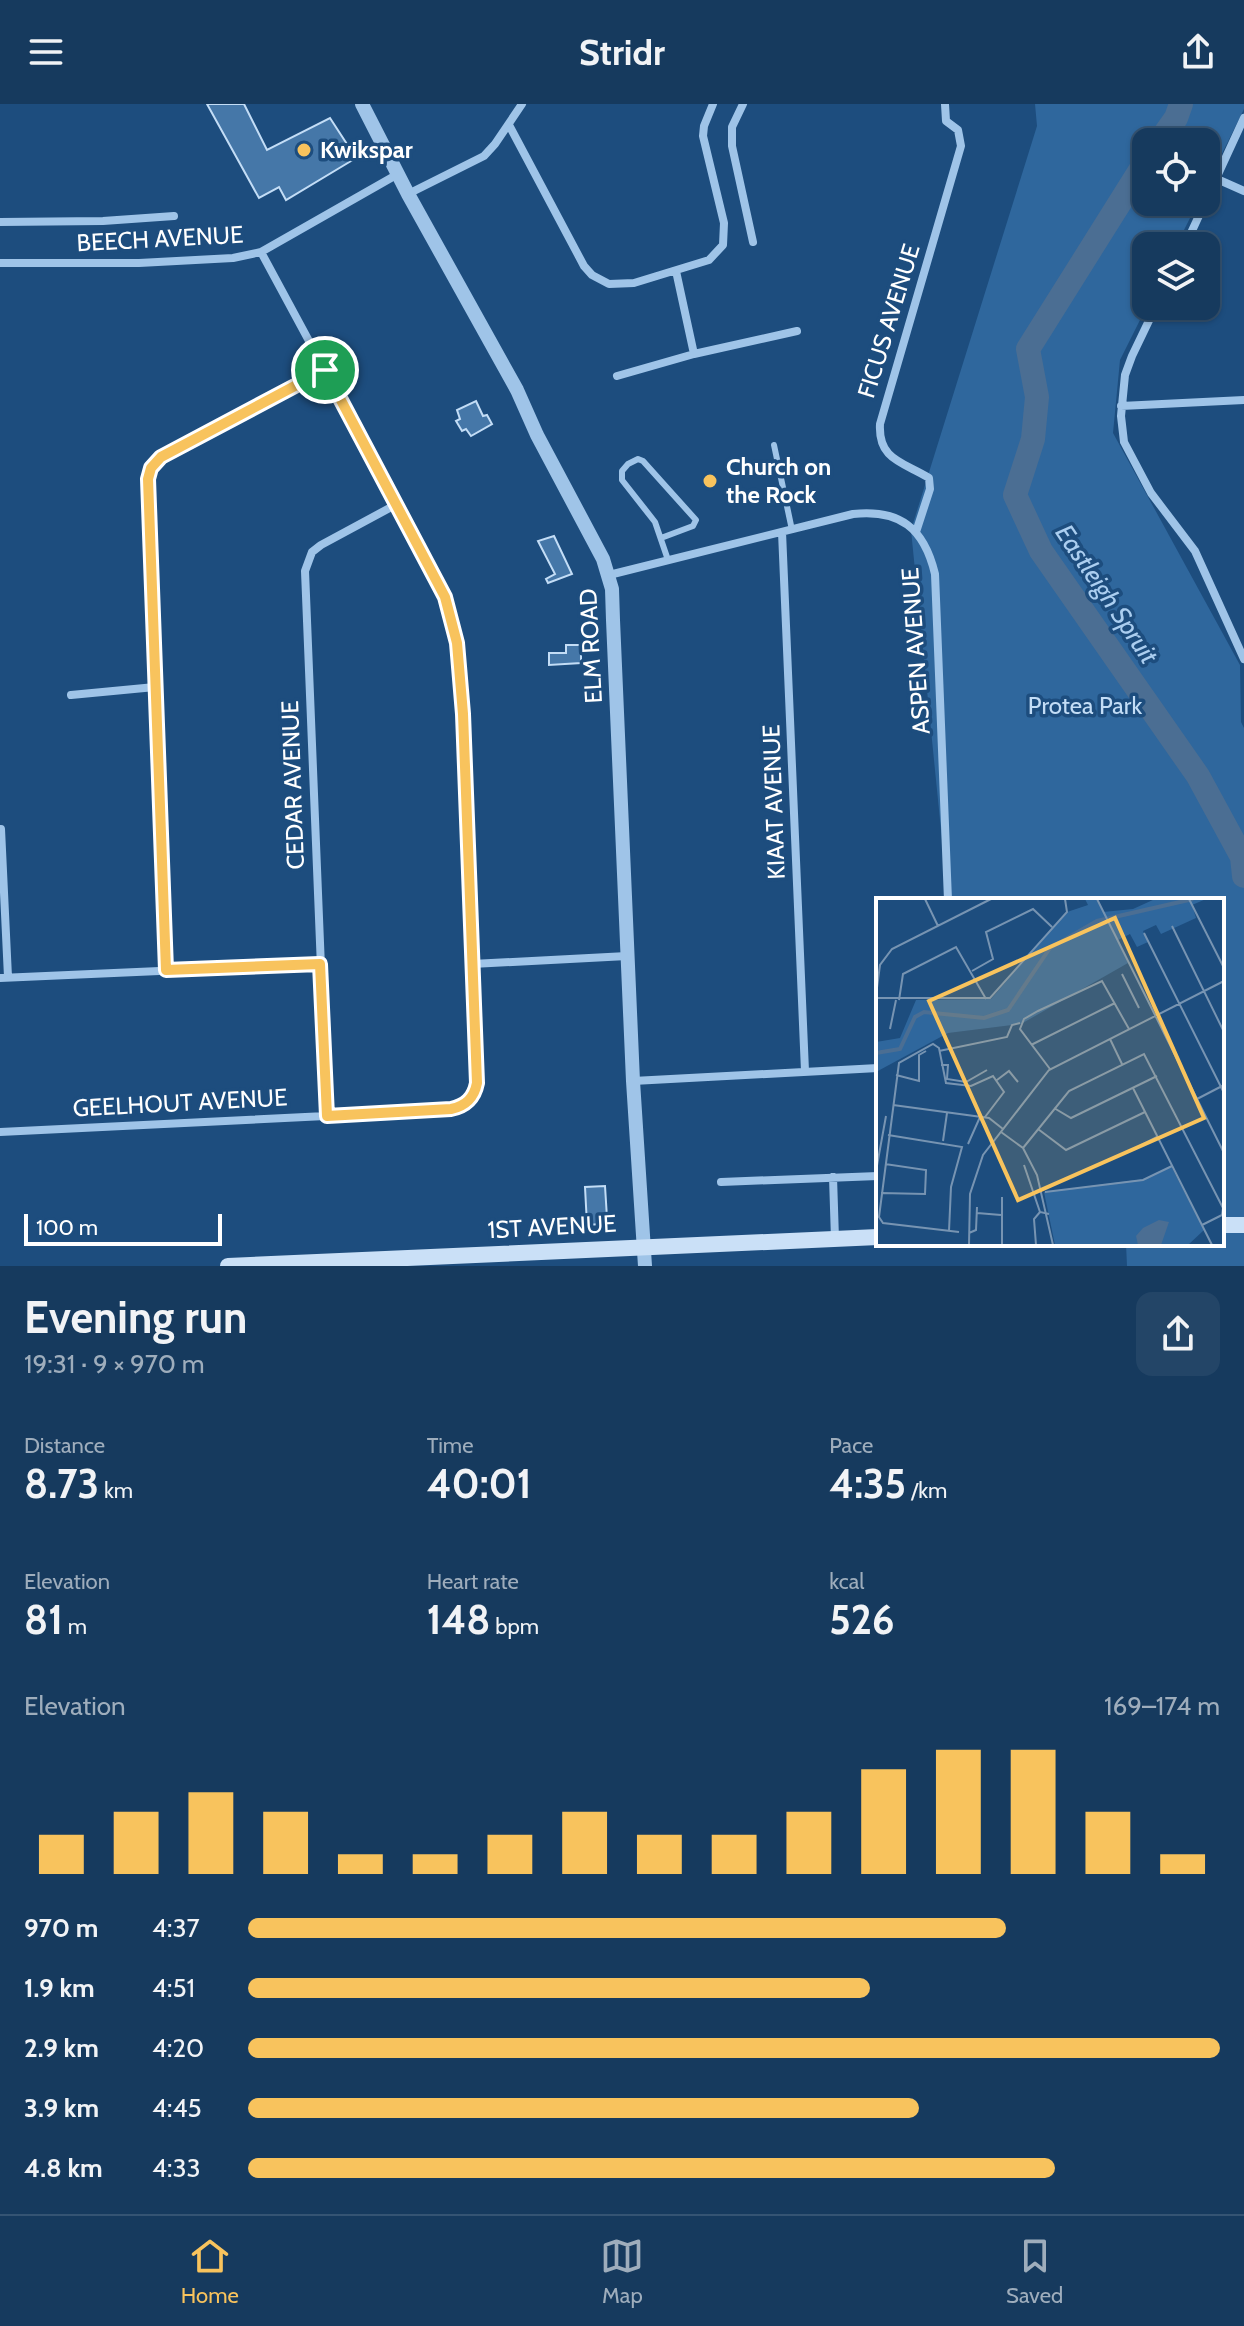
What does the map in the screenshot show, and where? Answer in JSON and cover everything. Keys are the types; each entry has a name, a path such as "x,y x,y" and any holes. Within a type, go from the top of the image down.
{"main road":[{"name":"1ST AVENUE","path":"228,1266 876,1237"}],"street":[{"name":"ELM ROAD","path":"362,104 408,194 517,390 609,575 645,1266"},
{"path":"408,194 484,156 522,104"},
{"path":"509,125 584,266 601,281 618,285 709,260 723,245 724,223 703,136 713,104"},
{"path":"743,104 732,127 732,146 753,242"},
{"name":"FICUS AVENUE","path":"916,532 930,489 929,478 887,454 882,446 880,424 961,146 958,130 946,121 945,104"},
{"path":"1220,172 1244,118"},
{"name":"BEECH AVENUE","path":"0,263 139,263 233,258 261,252 398,174"},
{"path":"1220,180 1244,191"},
{"path":"0,222 103,221 174,216"},
{"name":"GEELHOUT AVENUE","path":"0,1132 428,1111 460,1107 473,1097 477,1083 463,714 457,643 445,597 261,252"},
{"path":"676,271 694,354"},
{"path":"1149,320 1125,375 1121,430 1130,455 1151,493 1195,551 1244,659"},
{"path":"617,376 694,354 797,331"},
{"path":"166,970 148,487 151,468 161,457 325,370"},
{"path":"1121,406 1244,400"},
{"name":"CEDAR AVENUE","path":"327,1116 305,571 307,560 321,545 397,504"},
{"name":"ASPEN AVENUE","path":"609,575 872,512 890,515 916,532 931,556 935,574 948,898"},
{"name":"KIAAT AVENUE","path":"787,531 805,1071"},
{"path":"71,695 155,687"},
{"path":"1,829 4,978 320,964"},
{"path":"472,964 627,956"},
{"path":"633,1081 876,1068"},
{"path":"721,1182 876,1176"},
{"path":"833,1177 835,1239"}],"lane":[{"path":"774,445 787,531"},
{"path":"661,538 693,526 696,520 638,459 622,471 622,480 651,515 668,560"}],"green space":[{"name":"Protea Park","path":"1035,104 1244,104 1220,158 1220,128 1132,128 1132,216 1191,216 1183,232 1132,232 1132,320 1140,320 1120,360 1113,433 1240,665 1241,722 1244,728 1244,1266 1127,1266 1126,1246 1224,1246 1224,898 948,898 911,530 1037,126"}],"building":[{"path":"207,104 244,104 267,150 330,118 356,158 286,200 279,187 259,198"},
{"path":"476,401 483,416 487,415 492,424 471,436 466,429 462,431 456,421 460,419 457,410"},
{"path":"554,536 572,574 548,583 546,579 555,574 538,541"},
{"path":"566,645 581,645 581,663 549,665 549,653 566,653"},
{"path":"605,1186 607,1218 600,1218 601,1224 587,1225 585,1187"}],"waterway":[{"name":"Eastleigh Spruit","path":"1169,128 1181,104"},
{"name":"Eastleigh Spruit","path":"1132,183 1028,349 1037,397 1033,439 1015,495 1041,551 1198,776 1242,857 1244,876"}],"place":[{"name":"Kwikspar","path":"304,150"},
{"name":"Church on the Rock","path":"710,481"}],"route":[{"path":"325,370 445,597 457,643 463,714 477,1083 473,1097 460,1107 451,1109 327,1116 320,964 166,970 148,479 151,468 161,457 325,370"}]}
